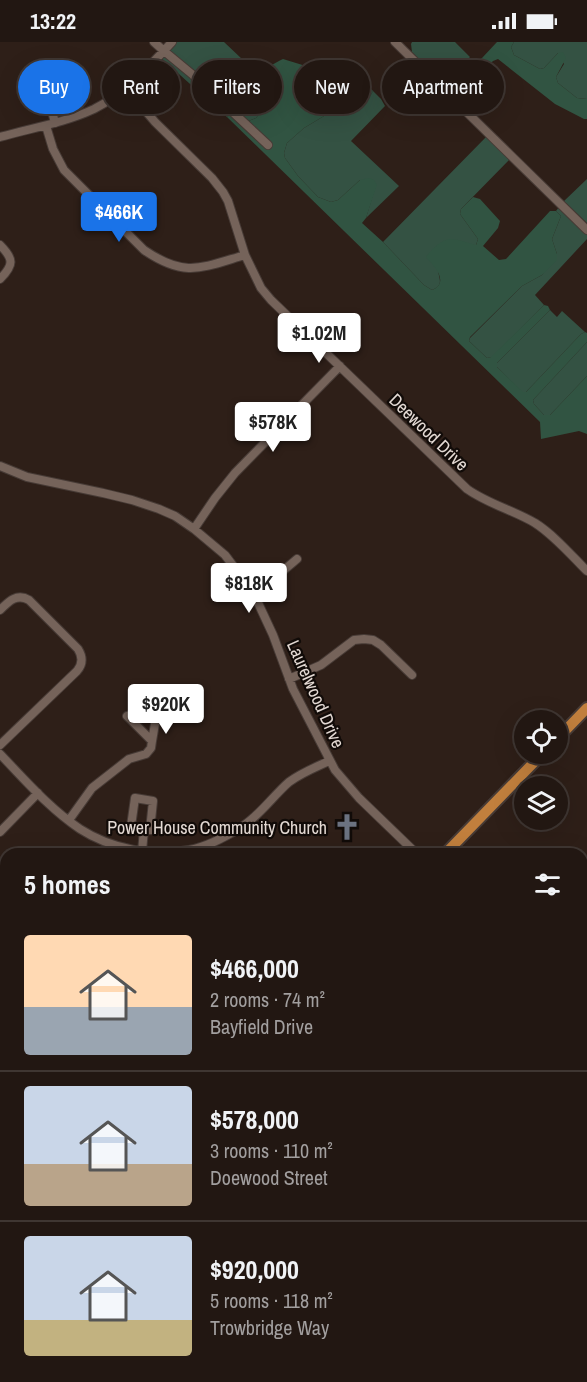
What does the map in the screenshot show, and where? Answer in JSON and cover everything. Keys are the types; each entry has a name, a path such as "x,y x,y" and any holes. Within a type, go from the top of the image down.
{"main road":[{"path":"568,728 587,708"},
{"path":"451,848 532,764"}],"street":[{"path":"154,42 268,145"},
{"path":"155,60 172,42"},
{"path":"400,44 587,230"},
{"path":"0,137 46,126 102,103"},
{"path":"53,114 55,123"},
{"name":"Deewood Drive","path":"149,114 223,192 245,255 258,282 271,300 467,489 485,501 537,524 587,571"},
{"path":"46,126 53,149 64,170 144,250 169,265 180,268 206,267 245,255"},
{"path":"0,245 10,257 11,263 7,273 0,279"},
{"path":"194,529 215,498 236,473 340,366"},
{"name":"Laurelwood Drive","path":"0,466 27,477 146,504 175,516 225,555 253,592 273,635 289,679 329,761 359,798 411,848"},
{"path":"253,592 297,559"},
{"path":"0,610 9,601 19,597 29,600 78,649 82,660 77,671 0,745"},
{"path":"289,679 321,665 352,642 364,639 373,640 381,645 412,675"},
{"path":"69,820 92,788 129,759 149,752 152,741"},
{"path":"0,754 38,793 80,829 100,839 129,848"},
{"path":"196,848 217,840 244,825 294,779 329,761"},
{"path":"0,832 38,793"},
{"path":"142,848 144,829"}],"green space":[{"path":"177,42 224,42 243,60 192,60 192,86 180,75 180,60 161,58"},
{"path":"412,42 455,42 470,57 467,60 420,60 412,52"},
{"path":"497,42 514,42 511,47 514,55 540,69 544,68 558,53 563,52 566,58 556,77 558,83 577,98 587,99 587,119 555,104 504,64 504,60 478,60"},
{"path":"514,42 587,42 587,99 577,98 558,83 556,77 564,64 558,53 544,68 540,69 514,55 511,47"},
{"path":"281,60 294,62 294,114 327,114 304,128 287,143 285,158 318,197 331,202 338,200 360,180 369,178 374,180 377,185 366,218 362,223 424,285 432,290 440,283 440,278 426,257 431,251 440,243 450,239 476,245 478,239 460,214 461,209 473,197 480,199 500,221 498,228 483,246 499,260 506,259 550,211 556,211 561,216 552,239 557,260 542,275 522,286 470,337 469,341 487,358 491,357 544,305 548,306 550,310 497,363 497,367 523,392 526,392 581,334 587,333 587,342 533,400 544,415 550,415 587,376 587,434 579,431 541,439 540,422 227,117 230,115 246,122 259,114 282,114"},
{"path":"373,91 381,99 382,109 351,141 399,186 366,218 376,185 360,180 338,200 331,202 318,197 298,176 284,153 287,143 304,128 327,114 370,114 370,96"},
{"path":"224,114 259,114 246,122 230,115 227,117"},
{"path":"487,136 510,159 461,209 460,214 478,239 476,245 438,271 439,284 432,290 424,285 383,242"},
{"path":"587,179 587,223 564,201"},
{"path":"559,207 587,234 587,239 535,295 544,305 492,357 487,358 469,341 470,338 522,286 542,275 557,254 552,239 561,216 556,211"},
{"path":"550,310 557,317 562,311 585,332 523,393 497,367 497,363"},
{"path":"587,342 587,376 550,415 544,415 533,400"}],"place":[{"name":"Power House Community Church","path":"347,827"}]}
